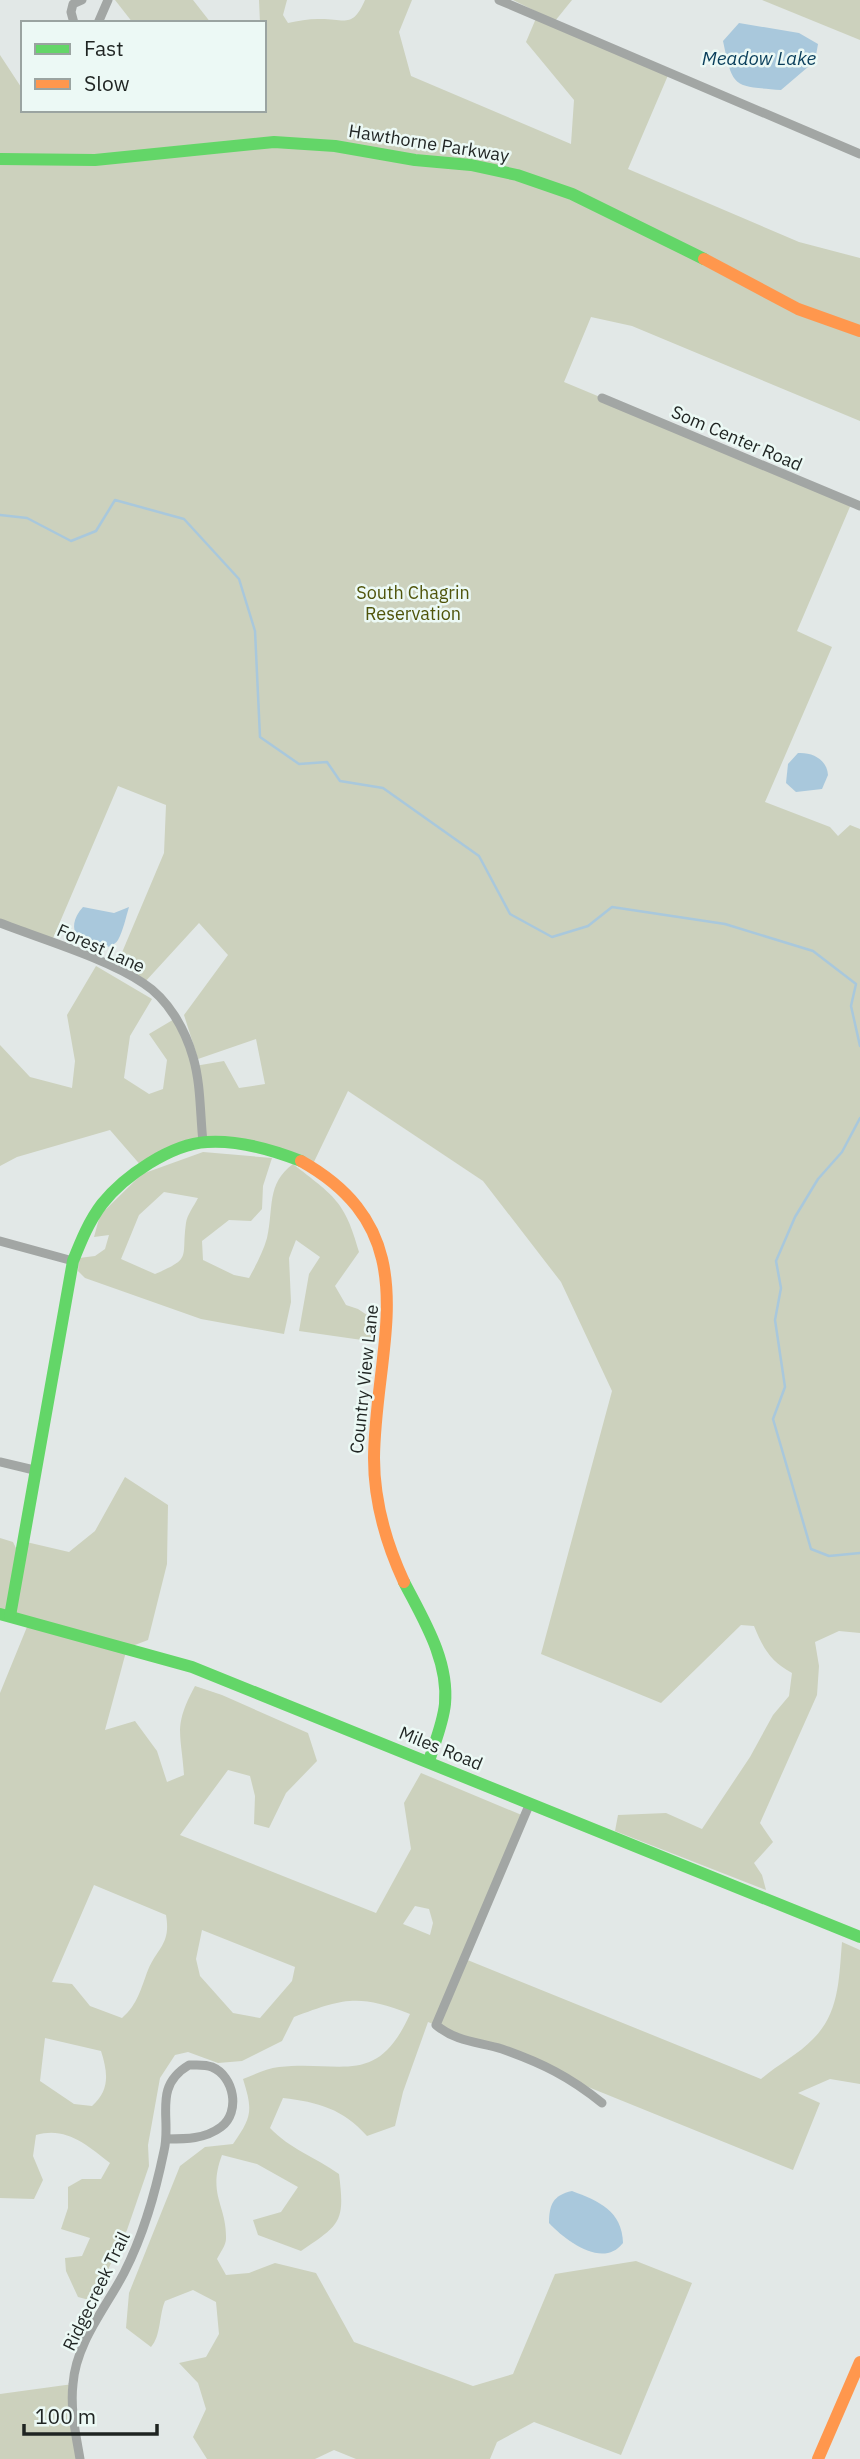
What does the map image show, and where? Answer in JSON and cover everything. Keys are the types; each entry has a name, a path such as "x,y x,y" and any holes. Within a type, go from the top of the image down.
{"street":[{"path":"73,21 71,12 74,4 82,0"},
{"path":"99,21 108,0"},
{"path":"499,0 860,154"},
{"name":"Hawthorne Parkway","path":"0,159 114,160 285,141 320,142 417,160 484,167 556,186 675,243 775,301 808,316 860,331"},
{"name":"Som Center Road","path":"602,398 860,506"},
{"name":"Forest Lane","path":"0,923 124,973 144,983 162,999 176,1018 193,1058 203,1142"},
{"name":"Country View Lane","path":"5,1615 73,1261 94,1216 114,1190 143,1168 203,1142 265,1147 295,1156 321,1171 361,1213 386,1266 390,1306 375,1421 374,1468 381,1519 397,1566 442,1665 445,1695 429,1762"},
{"path":"0,1241 73,1261"},
{"path":"0,1462 34,1470"},
{"name":"Miles Road","path":"5,1615 192,1667 860,1937"},
{"path":"530,1803 436,2025 447,2034 501,2049 569,2077 602,2103"},
{"name":"Ridgecreek Trail","path":"80,2459 73,2414 73,2384 79,2358 90,2331 124,2273 144,2228 167,2138 166,2102 171,2079 189,2065 213,2067 224,2076 233,2090 228,2121 220,2128 195,2138 167,2138"},
{"path":"818,2459 860,2362"}],"green space":[{"path":"115,0 193,0 209,21 131,21"},
{"name":"South Chagrin Reservation","path":"259,0 287,0 283,15 288,23 314,19 351,19 365,0 412,0 399,32 411,76 571,144 574,100 526,42 537,16 669,73 628,169 799,242 860,258 860,421 632,326 591,317 564,382 852,502 797,631 832,647 765,802 830,827 838,836 850,825 860,829 860,1633 839,1631 815,1642 819,1666 817,1695 760,1823 773,1842 754,1863 762,1875 766,1890 615,1831 618,1815 666,1813 702,1829 750,1757 773,1715 789,1696 792,1673 768,1653 754,1626 741,1625 661,1703 541,1654 612,1391 561,1282 483,1181 348,1091 312,1166 295,1156 203,1142 143,1168 110,1130 17,1157 0,1166 0,1045 30,1077 72,1088 75,1061 67,1015 96,966 152,999 130,1036 124,1078 149,1094 163,1089 167,1060 149,1034 176,1018 195,1066 224,1061 239,1088 265,1084 256,1039 198,1059 184,1015 228,955 199,923 144,983 115,969 164,853 166,805 118,786 51,943 0,924 0,55 21,87 21,112 266,112 266,21 260,21"},
{"path":"513,0 572,0 555,21"},
{"path":"762,0 860,0 860,40"},
{"path":"203,1152 272,1158 263,1186 262,1209 251,1221 229,1220 202,1241 203,1260 234,1275 249,1278 267,1238 275,1188 284,1172 293,1164 328,1192 349,1221 359,1252 335,1286 346,1305 358,1309 379,1323 376,1342 299,1331 309,1274 320,1257 296,1240 289,1258 291,1302 284,1334 201,1319 85,1278 78,1271 79,1258 95,1256 105,1249 109,1235 94,1237 100,1215 142,1174","holes":["164,1192 198,1198 187,1220 183,1256 175,1264 155,1274 121,1259 139,1215"]},
{"path":"125,1477 168,1505 167,1564 148,1640 127,1648 105,1730 135,1721 157,1751 167,1782 184,1775 181,1721 195,1686 308,1733 317,1761 286,1793 269,1828 254,1824 255,1796 250,1776 228,1770 180,1835 376,1913 411,1849 404,1803 421,1773 524,1816 465,1959 761,2079 807,2044 829,2018 839,1981 842,1942 860,1950 860,2084 830,2079 798,2093 820,2103 793,2170 428,2022 403,2092 395,2126 367,2136 349,2119 329,2108 283,2098 270,2128 294,2147 339,2174 341,2202 337,2220 325,2234 301,2251 258,2235 253,2220 281,2212 298,2187 257,2164 222,2155 216,2180 226,2239 217,2259 226,2275 249,2273 275,2263 316,2273 354,2342 473,2386 513,2374 555,2274 636,2261 692,2283 621,2455 534,2422 497,2442 490,2459 356,2459 334,2450 315,2459 207,2459 193,2437 206,2409 198,2383 179,2363 206,2357 219,2334 216,2302 193,2290 165,2301 157,2337 151,2347 126,2328 129,2293 180,2166 205,2147 233,2144 244,2127 249,2107 243,2079 279,2067 356,2066 371,2061 384,2053 410,2014 377,2003 339,2002 294,2017 282,2041 242,2061 218,2063 188,2052 175,2055 160,2078 148,2145 149,2166 127,2230 93,2301 78,2297 66,2271 65,2258 82,2256 90,2238 61,2229 68,2208 68,2187 82,2179 101,2179 110,2163 67,2135 36,2135 33,2156 43,2180 34,2199 0,2198 0,1693 29,1622 0,1614 0,1538 13,1542 19,1554 22,1541 69,1552 95,1531","holes":["94,1885 166,1915 167,1933 163,1945 152,1962 135,2001 122,2018 90,2006 72,1984 52,1982","415,1906 429,1909 433,1923 430,1935 403,1924","202,1930 295,1967 292,1981 260,2018 233,2013 200,1976 196,1959","45,2038 101,2051 106,2081 102,2094 92,2106 74,2104 40,2081"]},
{"path":"73,2384 80,2459 0,2459 0,2394"}],"water":[{"name":"Meadow Lake","path":"739,23 799,33 818,44 815,61 781,90 753,87 738,82 733,77 723,41"},
{"path":"798,753 814,756 825,765 828,775 822,789 796,792 786,783 788,764"},
{"path":"83,907 114,913 129,907 118,940 103,948 84,943 74,928 76,918"},
{"path":"572,2191 600,2203 614,2215 622,2232 623,2243 615,2250 595,2253 585,2250 549,2223 553,2202 560,2195"}],"waterway":[{"path":"0,515 27,518 71,541 96,531 115,500 184,519 239,579 255,631 260,737 299,764 327,762 340,781 383,788 479,856 510,914 552,937 588,926 612,907 725,924 813,951 856,984 851,1006 860,1046"},
{"path":"860,1118 842,1152 818,1179 795,1217 776,1261 781,1288 775,1320 785,1387 773,1419 811,1549 829,1556 860,1553"}],"traffic: fast":[{"path":"0,159 95,160 274,142 335,146 415,160 471,165 517,175 572,194 704,259"},
{"path":"10,1616 73,1261 97,1211 111,1193 149,1163 193,1144 243,1144 301,1161"},
{"path":"404,1582 433,1640 443,1672 444,1711 429,1761"},
{"path":"0,1614 192,1667 860,1937"}],"traffic: slow":[{"path":"704,259 798,309 860,331"},
{"path":"301,1161 342,1190 367,1222 381,1257 387,1294 386,1333 376,1415 376,1490 382,1521 404,1582"},
{"path":"818,2459 860,2362"}]}
